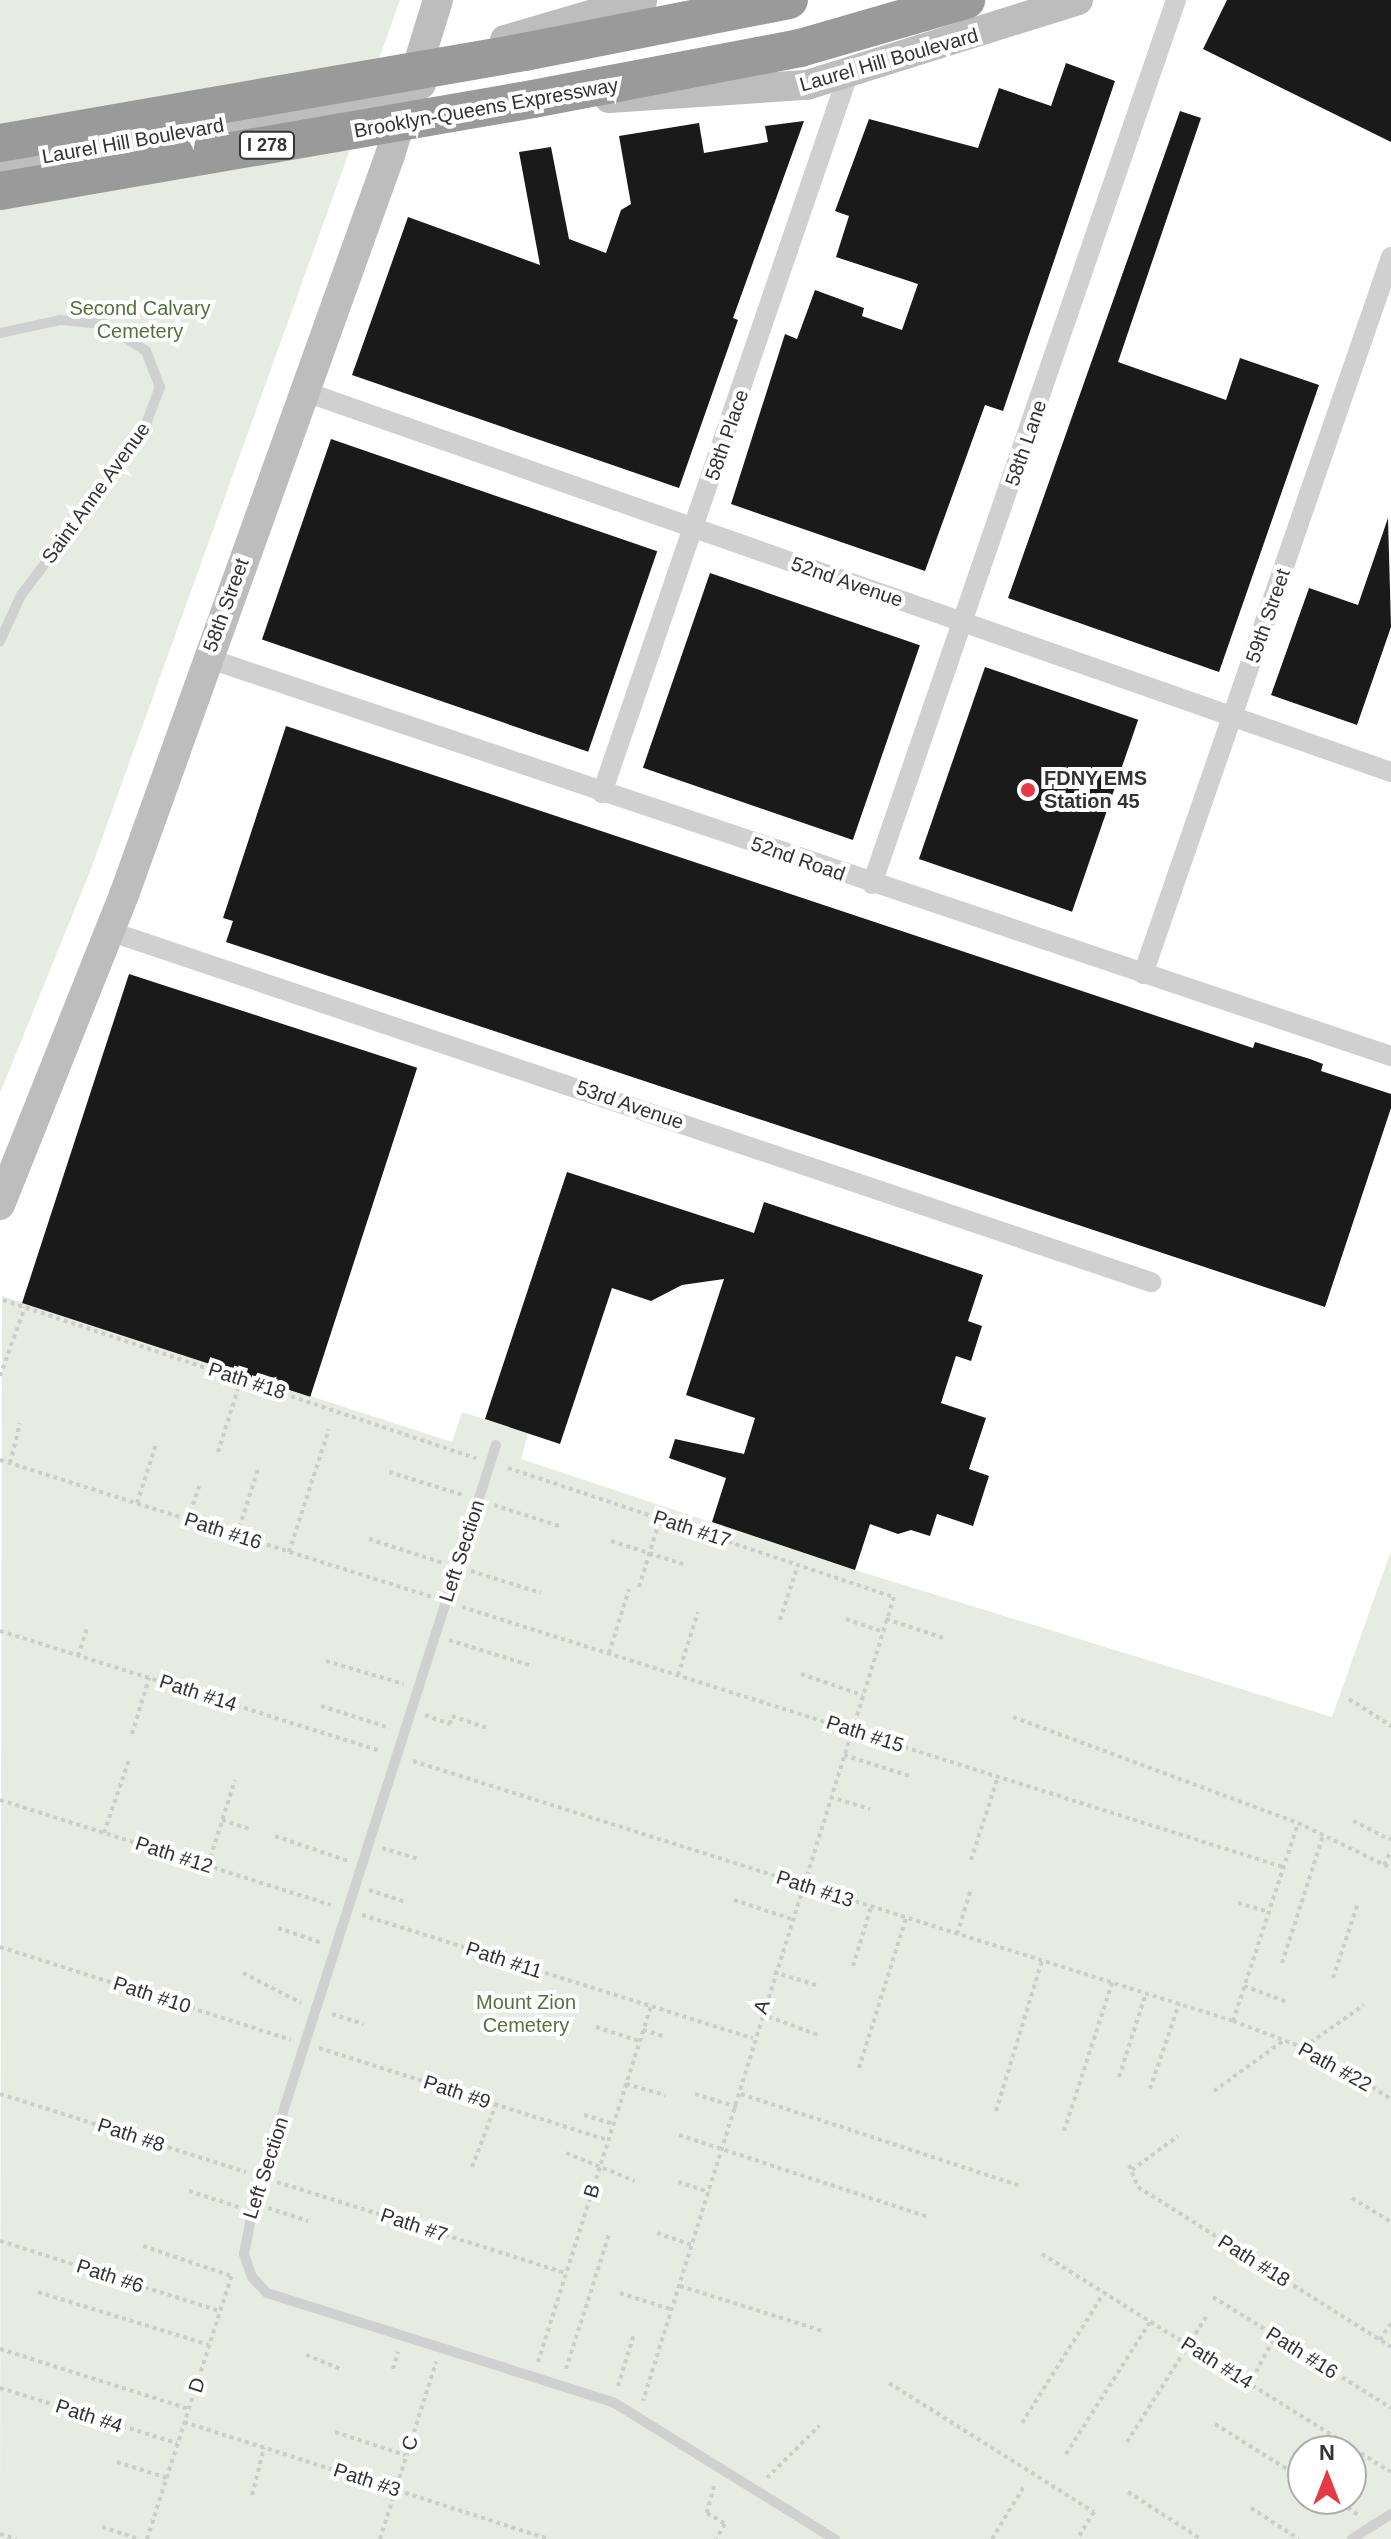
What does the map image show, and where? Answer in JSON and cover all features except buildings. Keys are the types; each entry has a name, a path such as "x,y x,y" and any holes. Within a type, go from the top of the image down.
{"highway":[{"name":"I 278","path":"0,143 524,52 789,0"},
{"name":"Brooklyn-Queens Expressway","path":"0,191 533,99 800,48 966,0"}],"main road":[{"name":"58th Street","path":"0,1205 109,931 409,93 438,0"},
{"name":"Laurel Hill Boulevard","path":"0,164 409,93 467,52 642,0"},
{"name":"Laurel Hill Boulevard","path":"409,93 444,105 757,92 848,75 1078,0"}],"street":[{"name":"58th Lane","path":"872,884 965,623 1176,0"},
{"name":"58th Place","path":"602,793 695,529 848,75"},
{"name":"59th Street","path":"1143,974 1391,257"},
{"name":"52nd Avenue","path":"303,391 1391,772"},
{"name":"52nd Road","path":"207,658 1391,1056"},
{"name":"53rd Avenue","path":"109,931 1151,1282"}],"lane":[{"name":"Saint Anne Avenue","path":"0,333 76,320 104,324 137,343 157,371 159,396 154,414 21,595 0,641"},
{"name":"Left Section","path":"496,1445 246,2230 244,2254 252,2277 267,2293 613,2402 639,2415 835,2539"},
{"path":"1352,2539 1391,2514"}],"path":[{"name":"Path #18","path":"3,1300 490,1462"},
{"path":"0,1376 25,1307"},
{"path":"218,1452 241,1379"},
{"path":"10,1463 20,1423"},
{"path":"289,1552 329,1429"},
{"path":"136,1503 156,1444"},
{"name":"Path #16","path":"0,1460 446,1601"},
{"name":"Path #17","path":"490,1462 894,1597"},
{"path":"237,1535 258,1469"},
{"path":"188,1520 199,1486"},
{"path":"639,1587 660,1519"},
{"path":"611,1541 683,1564"},
{"path":"780,1620 798,1565"},
{"path":"609,1653 629,1589"},
{"name":"A","path":"639,2415 758,2040 753,2038 760,2014 894,1597"},
{"name":"Path #15","path":"446,1601 1283,1867"},
{"path":"678,1675 698,1612"},
{"path":"846,1619 882,1632"},
{"path":"886,1619 947,1639"},
{"path":"78,1656 87,1628"},
{"name":"Path #14","path":"0,1631 396,1756"},
{"path":"435,1636 529,1665"},
{"path":"326,1661 418,1688"},
{"path":"801,1674 862,1695"},
{"path":"132,1734 149,1678"},
{"path":"1349,1699 1391,1726"},
{"path":"321,1706 404,1732"},
{"path":"411,1711 490,1729"},
{"path":"1013,1717 1298,1823 1391,1868"},
{"path":"843,1755 910,1776"},
{"name":"Path #13","path":"396,1756 1233,2021"},
{"path":"104,1833 130,1757"},
{"path":"971,1860 998,1777"},
{"path":"208,1866 235,1780"},
{"path":"830,1797 870,1809"},
{"name":"Path #12","path":"0,1800 347,1910"},
{"path":"222,1820 252,1830"},
{"path":"1353,1821 1391,1840"},
{"path":"1233,2021 1298,1823"},
{"path":"1282,1963 1323,1835"},
{"path":"275,1836 362,1866"},
{"path":"369,1844 419,1859"},
{"path":"1384,1865 1391,1851"},
{"path":"355,1885 406,1902"},
{"path":"957,1934 971,1889"},
{"path":"734,1900 791,1919"},
{"path":"1238,1903 1269,1912"},
{"path":"1333,1978 1358,1903"},
{"path":"853,1966 872,1907"},
{"name":"Path #11","path":"347,1910 753,2038"},
{"path":"859,2068 907,1918"},
{"path":"278,1928 336,1947"},
{"name":"Path #10","path":"0,1947 305,2044"},
{"path":"996,2111 1042,1961"},
{"path":"774,1972 816,1985"},
{"path":"1064,2131 1112,1983"},
{"path":"1244,1986 1287,2002"},
{"path":"1119,2077 1146,1993"},
{"path":"1150,2089 1179,2004"},
{"path":"1303,2048 1364,2005"},
{"name":"B","path":"534,2376 651,2006"},
{"path":"760,2014 818,2035"},
{"name":"Path #22","path":"1233,2021 1303,2048 1391,2099"},
{"path":"596,2027 639,2041"},
{"path":"643,2030 663,2036"},
{"path":"1214,2091 1284,2040"},
{"name":"Path #9","path":"305,2044 608,2140"},
{"path":"626,2084 665,2095"},
{"name":"Path #8","path":"0,2094 263,2177"},
{"path":"695,2094 737,2107"},
{"path":"741,2094 1021,2186"},
{"path":"472,2167 496,2104"},
{"path":"584,2115 613,2124"},
{"path":"679,2135 928,2217"},
{"name":"Path #18","path":"1178,2136 1130,2168 1138,2187 1391,2347"},
{"path":"566,2153 635,2181"},
{"name":"Path #7","path":"263,2177 566,2273"},
{"path":"678,2182 710,2192"},
{"path":"189,2191 308,2221"},
{"path":"1352,2198 1391,2222"},
{"name":"D","path":"147,2539 246,2230"},
{"path":"657,2233 693,2245"},
{"path":"561,2385 609,2234"},
{"name":"Path #6","path":"0,2241 220,2311"},
{"path":"143,2246 231,2276"},
{"name":"Path #14","path":"1042,2254 1391,2472"},
{"path":"680,2286 823,2331"},
{"path":"38,2292 209,2345"},
{"path":"620,2293 673,2310"},
{"path":"1022,2423 1104,2293"},
{"name":"Path #16","path":"1213,2297 1391,2408"},
{"path":"1127,2442 1208,2314"},
{"path":"1066,2454 1150,2322"},
{"path":"1380,2340 1391,2323"},
{"path":"613,2402 634,2334"},
{"path":"1256,2372 1275,2336"},
{"name":"C","path":"380,2539 440,2347"},
{"path":"0,2349 189,2409"},
{"path":"306,2355 340,2369"},
{"path":"889,2383 1094,2512 1077,2539"},
{"name":"Path #4","path":"0,2388 178,2444"},
{"name":"Path #3","path":"184,2422 548,2539"},
{"path":"1215,2424 1287,2469"},
{"path":"756,2489 819,2426"},
{"path":"335,2432 406,2456"},
{"path":"252,2495 264,2448"},
{"path":"117,2462 167,2478"},
{"path":"714,2486 707,2513 725,2524 716,2539"},
{"path":"992,2539 1023,2488"},
{"path":"1128,2492 1201,2539"},
{"path":"1251,2508 1299,2539"},
{"path":"1360,2515 1373,2523"},
{"path":"102,2527 139,2539"},
{"path":"0,2534 16,2539"}],"green space":[{"path":"0,0 400,0 379,59 0,124"},
{"name":"Second Calvary Cemetery","path":"353,141 91,869 0,1093 0,203"},
{"name":"Mount Zion Cemetery","path":"2,1296 452,1442 462,1412 528,1433 521,1459 855,1570 1332,1717 1391,1551 1391,2539 0,2539"}],"place":[{"name":"FDNY EMS Station 45","path":"1028,790"}]}
